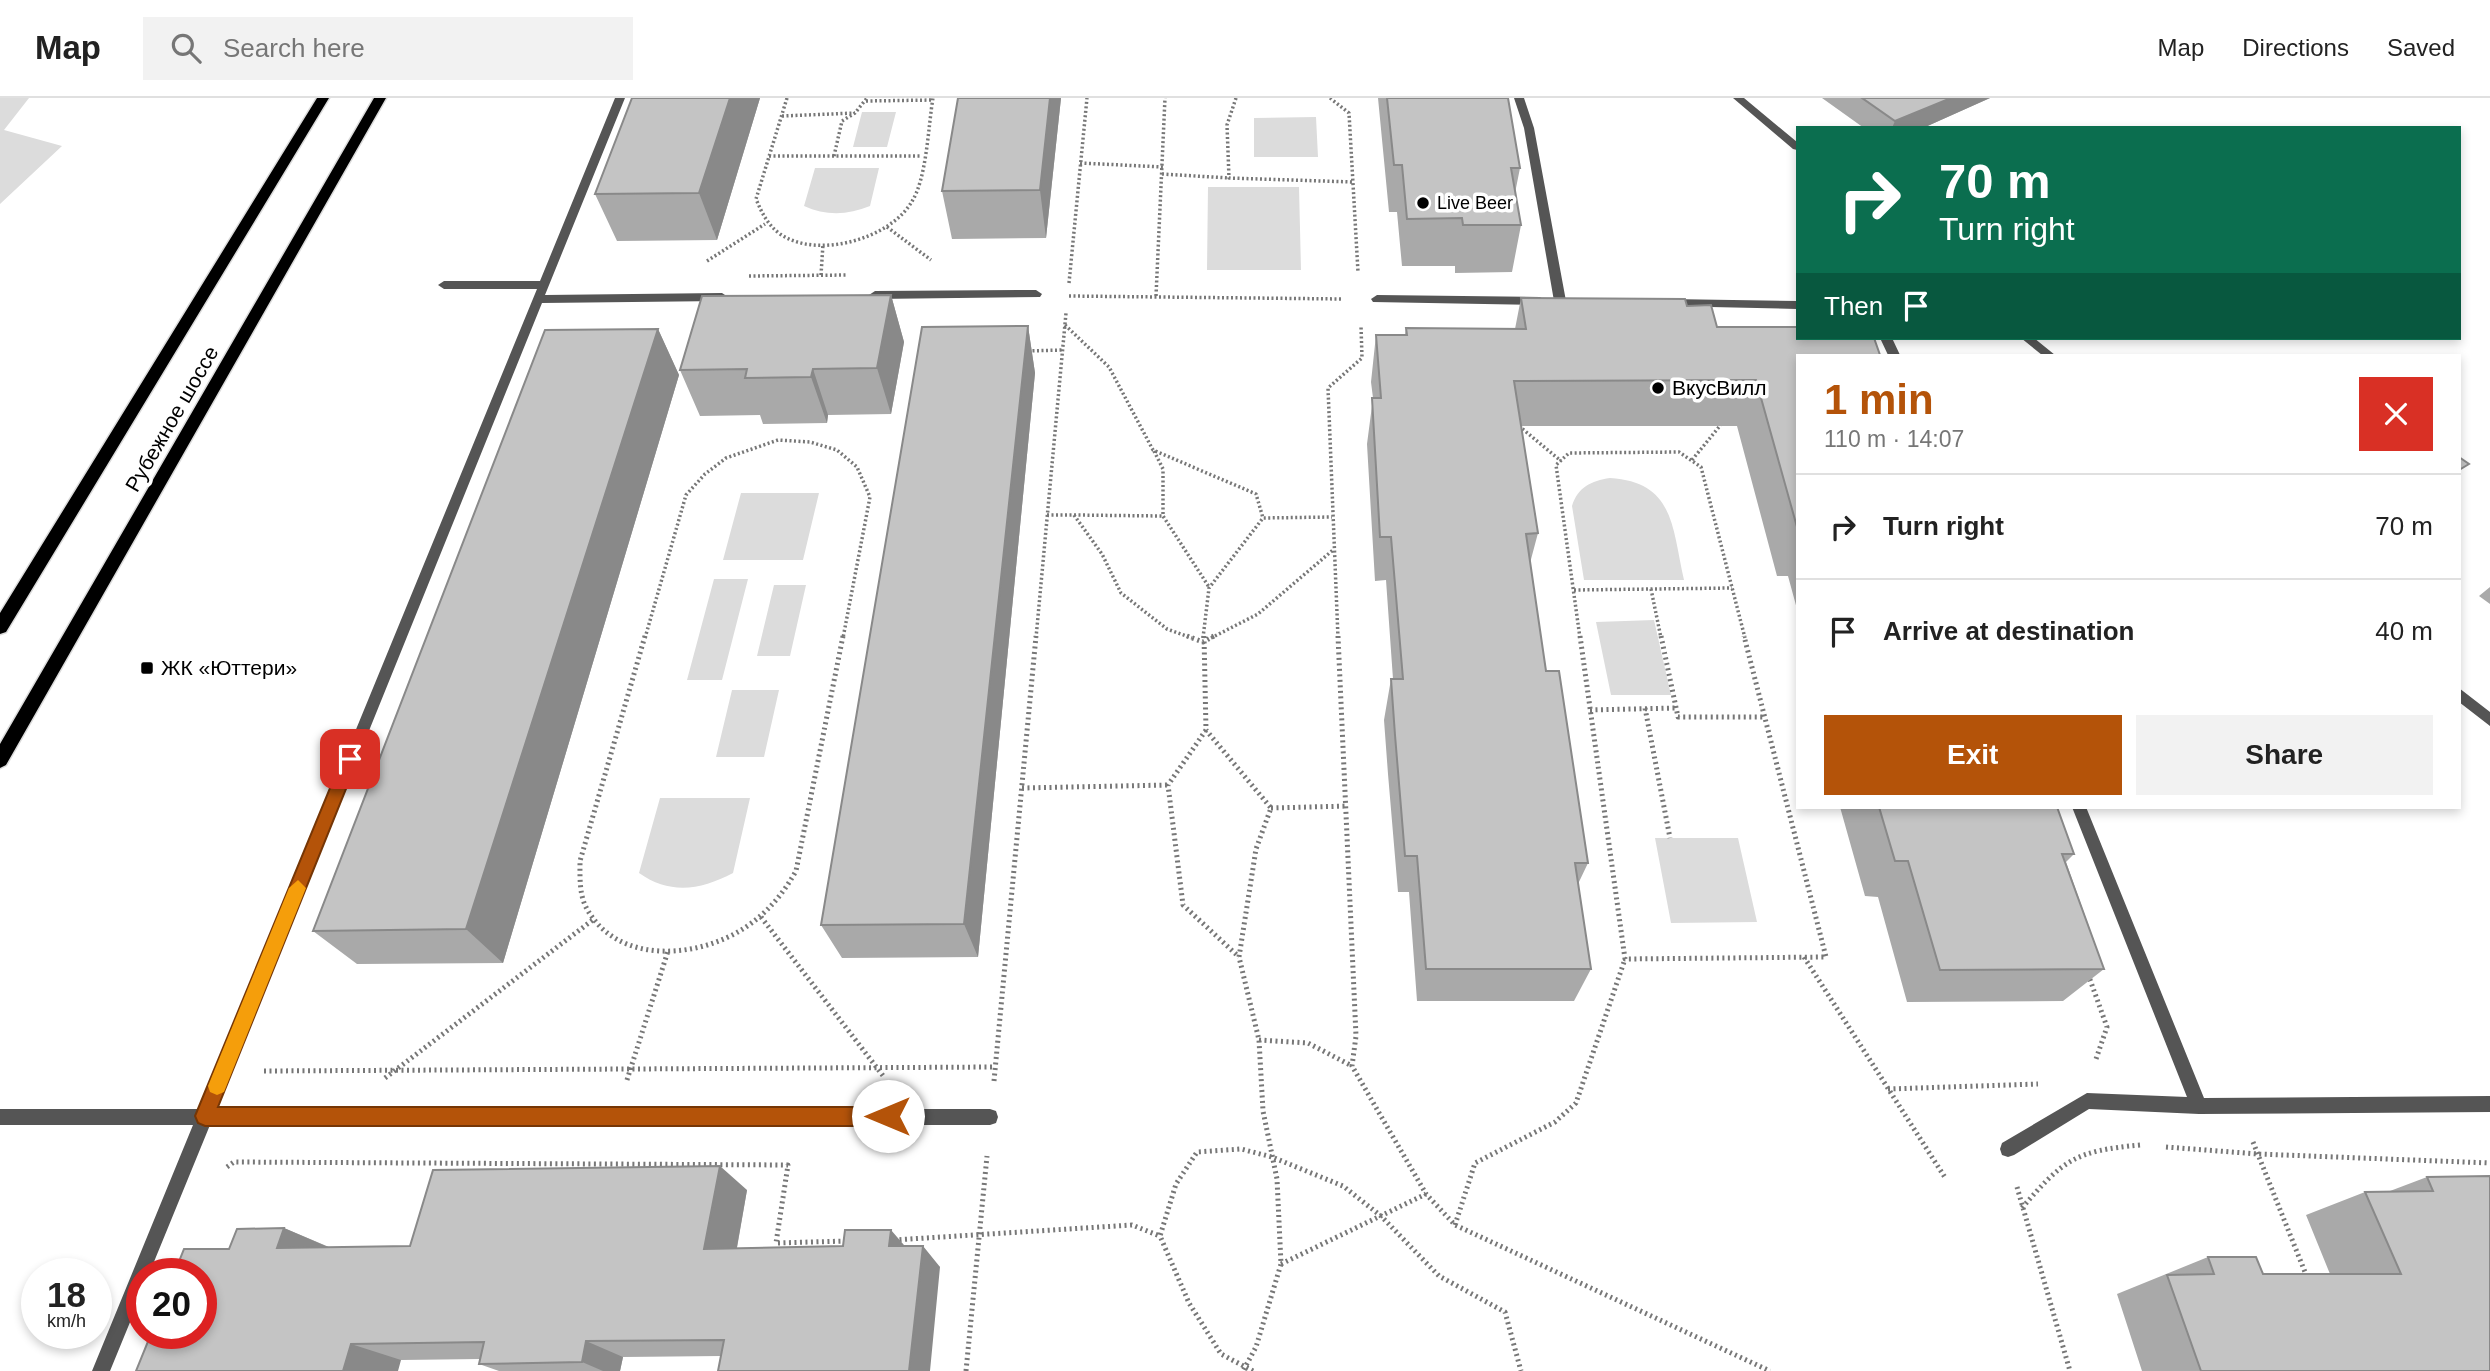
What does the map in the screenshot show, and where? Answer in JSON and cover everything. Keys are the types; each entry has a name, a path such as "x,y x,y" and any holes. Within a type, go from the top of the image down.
{"main road":[{"name":"Рубежное шоссе","path":"0,627 323,98"},
{"name":"Рубежное шоссе","path":"0,760 380,98"}],"street":[{"path":"101,1371 620,98"},
{"path":"1519,98 1529,128 1560,301"},
{"path":"1738,98 1796,146"},
{"path":"444,285 544,285"},
{"path":"857,296 1036,294"},
{"path":"538,299 733,297"},
{"path":"1377,299 1574,301"},
{"path":"1658,303 1796,305"},
{"path":"2030,340 2048,354"},
{"path":"2461,696 2490,720"},
{"path":"2080,809 2199,1106"},
{"path":"2008,1149 2087,1101 2199,1106 2490,1104"},
{"path":"0,1117 990,1117"}],"path":[{"path":"787,98 756,200 759,214 765,224 789,239 823,244 857,239 887,227 902,215 913,201 933,99 867,99 855,113 842,121 834,156"},
{"path":"966,1371 1087,98"},
{"path":"1156,296 1165,98"},
{"path":"1228,178 1227,125 1236,98"},
{"path":"1330,98 1349,113 1362,358 1328,388 1332,517 1348,806 1356,1036 1352,1066"},
{"path":"782,116 855,113"},
{"path":"769,156 922,156"},
{"path":"1080,163 1163,167"},
{"path":"1162,174 1353,182"},
{"path":"696,268 765,224"},
{"path":"887,227 942,267"},
{"path":"821,275 823,244"},
{"path":"739,276 860,275"},
{"path":"1057,275 1070,275"},
{"path":"1068,296 1377,299"},
{"path":"1065,325 1109,367 1163,469 1163,516 1209,588"},
{"path":"1024,351 1063,351"},
{"path":"1692,460 1731,413"},
{"path":"1514,421 1561,461"},
{"path":"778,440 807,441 832,447 852,459 865,476 870,497 800,864 784,894 761,917 733,936 701,947 668,951 643,949 620,941 594,919 580,892 580,861 686,495 701,475 723,458 750,447 778,440"},
{"path":"1153,450 1256,494 1263,518"},
{"path":"1455,1225 1475,1163 1555,1122 1576,1103 1625,959 1556,465 1569,453 1679,452 1701,467 1826,957 1625,959"},
{"path":"1047,515 1163,516"},
{"path":"1074,515 1102,554 1121,593 1167,629 1203,642 1258,614 1334,550"},
{"path":"1263,518 1332,517"},
{"path":"1239,957 1183,905 1168,785 1206,730 1203,642 1209,588 1263,518"},
{"path":"1574,590 1732,588"},
{"path":"1651,589 1678,717 1765,717"},
{"path":"1645,708 1670,838"},
{"path":"1590,710 1677,708"},
{"path":"1206,730 1271,808"},
{"path":"1021,788 1168,785"},
{"path":"1271,808 1348,806"},
{"path":"1244,1369 1256,1347 1281,1264 1277,1180 1263,1111 1259,1040 1239,957 1256,849 1271,808"},
{"path":"761,917 915,1116"},
{"path":"334,1117 594,919"},
{"path":"630,1069 668,951"},
{"path":"1804,957 1946,1179"},
{"path":"2083,962 2107,1027 2095,1063 2087,1070"},
{"path":"1259,1040 1308,1043 1352,1066 1426,1194 1455,1225 1770,1371"},
{"path":"257,1060 263,1071 995,1067"},
{"path":"1888,1089 2045,1084"},
{"path":"2238,1106 2308,1282"},
{"path":"2022,1208 2056,1169 2096,1149 2142,1144"},
{"path":"2155,1146 2258,1154 2490,1163"},
{"path":"1254,1371 1244,1369 1221,1354 1188,1303 1160,1236 1176,1184 1196,1152 1241,1149 1272,1157 1343,1186 1381,1216 1439,1276 1505,1312 1521,1371"},
{"path":"2008,1149 2022,1208 2070,1371"},
{"path":"224,1169 234,1162 788,1165 776,1243 858,1241"},
{"path":"1281,1264 1426,1194"},
{"path":"884,1240 979,1237 1132,1225 1160,1236"}],"shaded area":[{"path":"0,98 29,98 4,130 62,146 0,204"},
{"path":"862,112 896,112 887,147 853,147"},
{"path":"1316,117 1318,157 1254,157 1254,118"},
{"path":"815,168 879,168 870,206 837,213 804,206"},
{"path":"1208,187 1299,187 1301,270 1207,270"},
{"path":"1610,478 1631,481 1647,488 1659,498 1672,526 1684,580 1584,580 1572,506 1586,486"},
{"path":"741,493 819,493 803,560 723,560"},
{"path":"714,579 748,579 722,680 687,680"},
{"path":"774,585 806,585 790,656 757,656"},
{"path":"1654,620 1671,695 1611,695 1596,622"},
{"path":"732,690 779,690 764,757 716,757"},
{"path":"660,798 750,798 733,873 709,883 686,888 662,885 639,873"},
{"path":"1655,838 1738,838 1757,922 1671,923"}],"building":[{"path":"632,98 730,98 699,193 595,194"},
{"path":"958,98 1050,98 1040,190 942,191"},
{"path":"1387,98 1508,98 1520,168 1511,168 1521,225 1463,225 1462,218 1407,219 1402,165 1394,165"},
{"path":"1862,98 1951,98 1895,121"},
{"path":"891,295 877,368 813,369 811,377 745,378 747,369 680,370 702,296"},
{"path":"1521,298 1685,299 1687,306 1711,305 1717,327 1796,327 1796,340 1875,340 1880,354 1796,354 1796,523 1756,380 1514,381 1538,533 1526,534 1546,671 1559,671 1588,863 1575,863 1591,969 1426,969 1417,856 1405,856 1395,735 1391,679 1403,679 1391,537 1380,537 1372,398 1381,398 1376,335 1407,335 1406,328 1526,329"},
{"path":"1028,326 964,924 821,925 922,327"},
{"path":"658,329 466,929 313,931 545,330"},
{"path":"2461,458 2469,464 2461,469"},
{"path":"1880,809 2058,809 2074,854 2062,854 2104,969 1940,970 1908,861 1895,861"},
{"path":"720,1166 704,1249 843,1246 845,1230 891,1230 889,1246 923,1246 909,1371 718,1371 724,1340 586,1341 582,1362 479,1364 484,1342 351,1344 343,1371 136,1371 145,1349 217,1349 217,1258 180,1258 184,1249 229,1249 237,1229 284,1228 277,1248 410,1246 433,1170"},
{"path":"2490,1176 2490,1371 2201,1371 2167,1275 2214,1274 2208,1257 2256,1257 2263,1274 2401,1274 2365,1192 2433,1191 2427,1177"}],"slow traffic":[{"path":"217,1086 298,888"}],"place":[{"name":"Live Beer","path":"1423,203"},
{"name":"ВкусВилл","path":"1658,388"},
{"name":"ЖК «Юттери»","path":"147,668"}],"route":[{"path":"350,759 205,1116 888,1116"}]}
